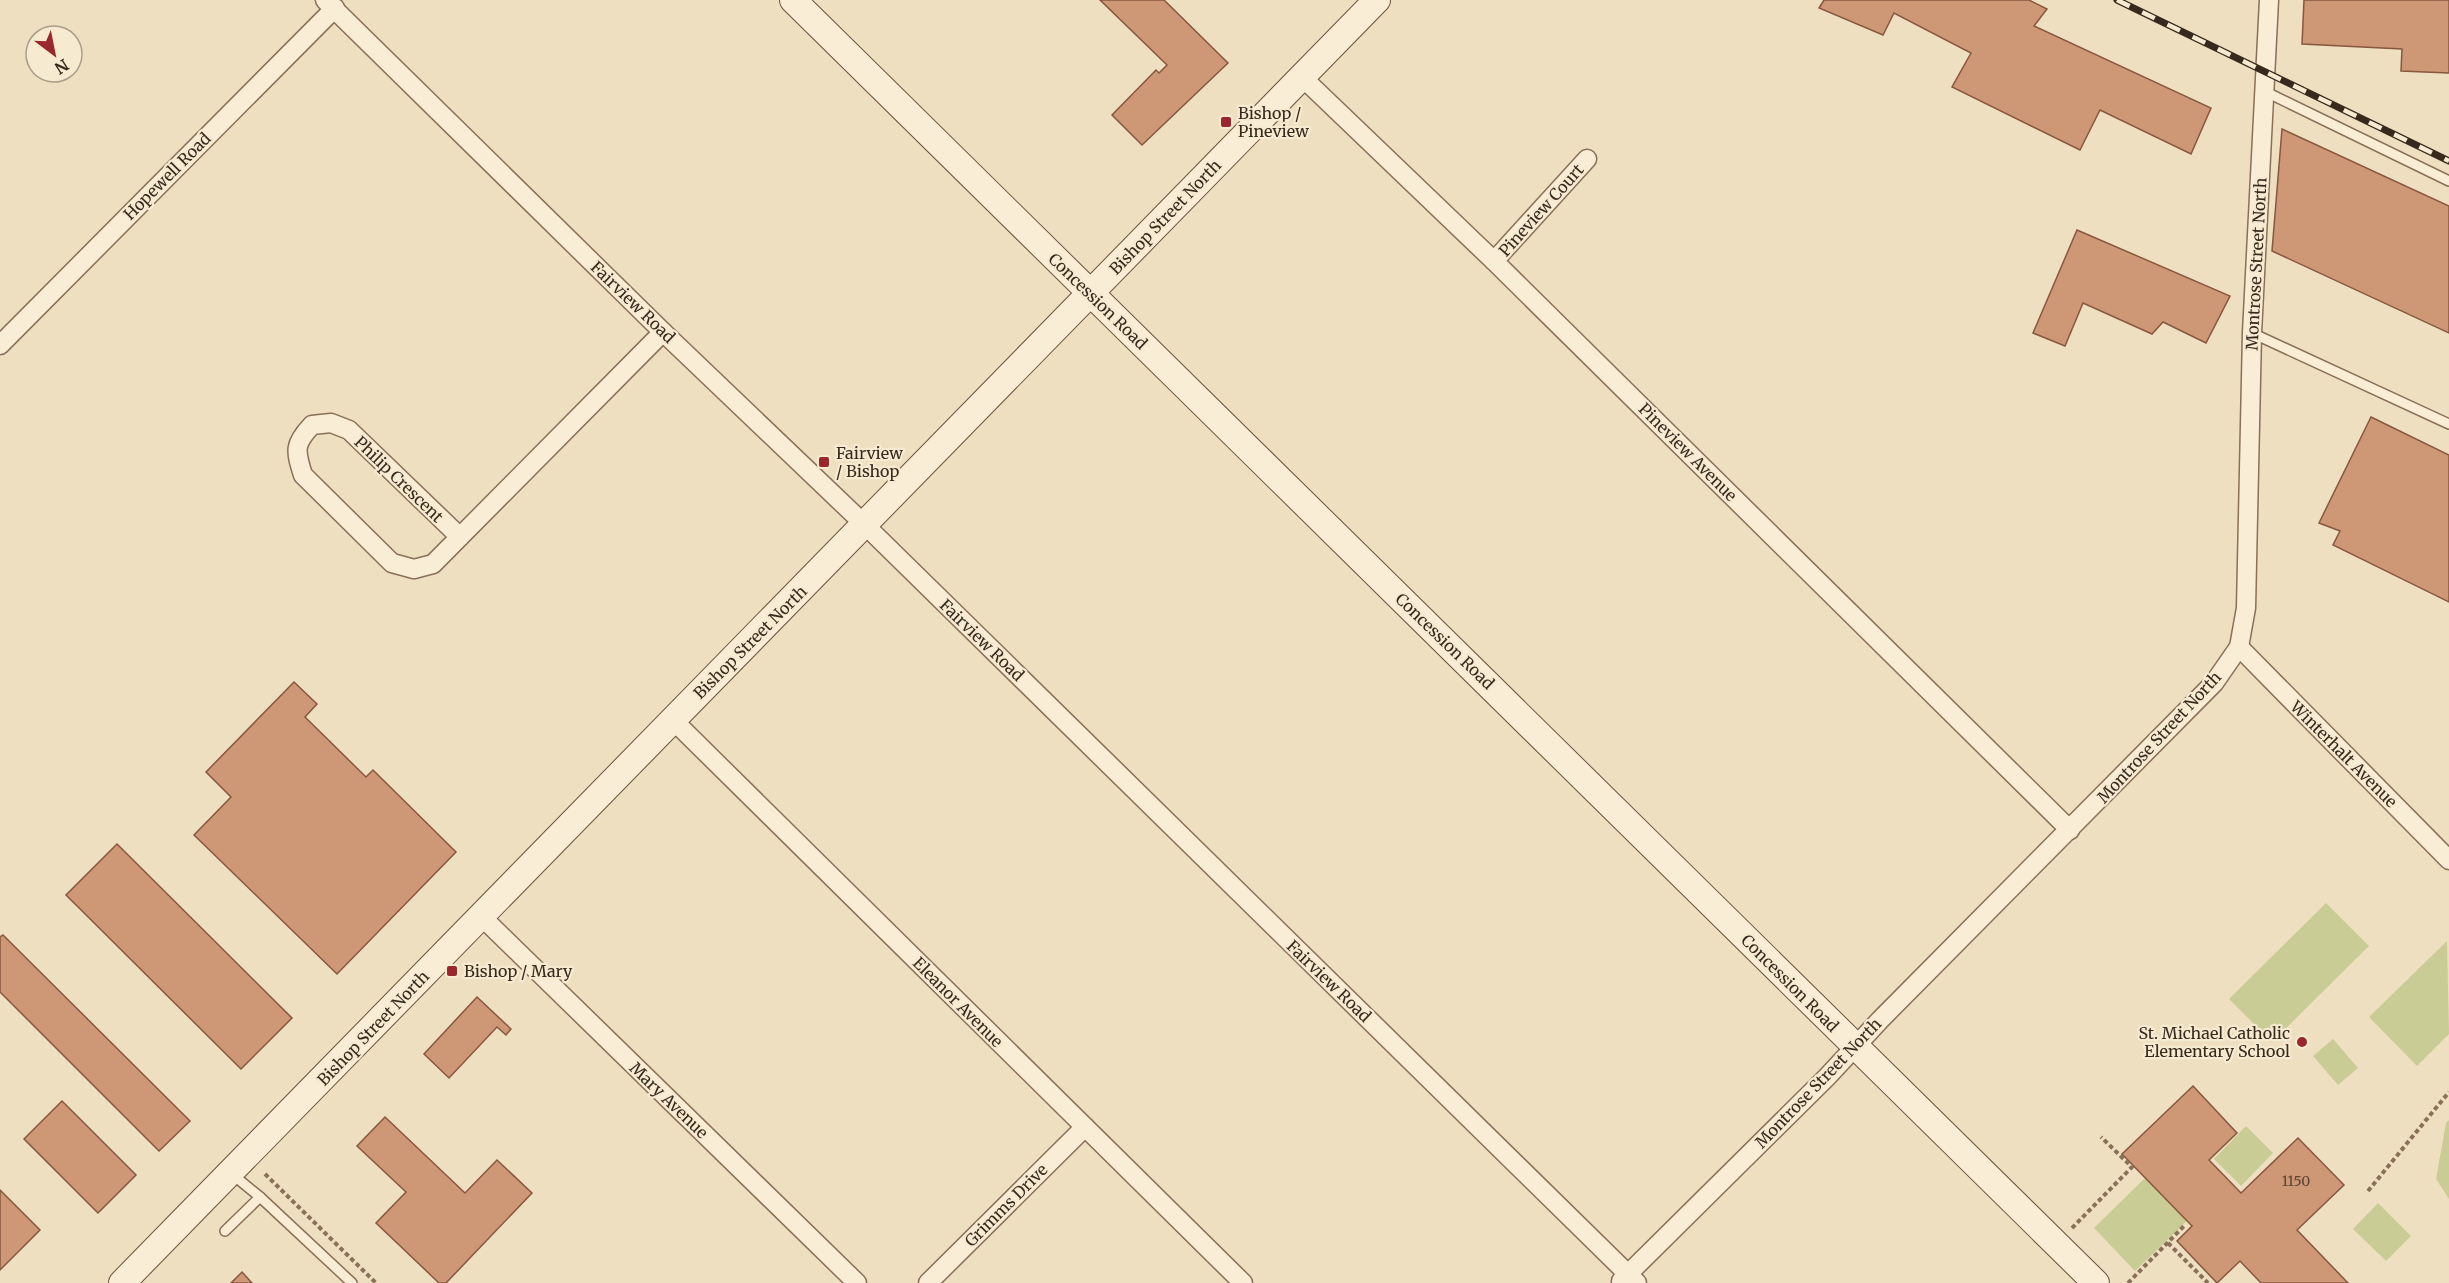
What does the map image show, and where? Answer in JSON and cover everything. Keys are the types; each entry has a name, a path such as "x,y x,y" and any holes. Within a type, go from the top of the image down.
{"main road":[{"name":"Concession Road","path":"793,0 2096,1283"},
{"name":"Bishop Street North","path":"122,1283 1377,0"}],"street":[{"name":"Montrose Street North","path":"1628,1280 1854,1047 2214,683 2239,647 2246,609 2252,333 2269,0"},
{"name":"Fairview Road","path":"330,4 663,332 865,525 1628,1280"},
{"name":"Hopewell Road","path":"0,345 330,4"},
{"name":"Pineview Avenue","path":"1302,77 1494,261 2070,830"},
{"name":"Pineview Court","path":"1494,261 1587,159"},
{"name":"Philip Crescent","path":"460,537 349,430 331,423 312,424 298,439 297,458 303,476 392,562 414,569 434,564 663,332"},
{"name":"Winterhalt Avenue","path":"2239,647 2449,860"},
{"name":"Eleanor Avenue","path":"673,720 1243,1283"},
{"name":"Mary Avenue","path":"481,916 857,1283"},
{"name":"Grimms Drive","path":"928,1283 1085,1127"}],"lane":[{"path":"2264,90 2449,181"},
{"path":"2252,333 2449,424"},
{"path":"230,1173 260,1197 352,1283"},
{"path":"225,1231 260,1197"}],"path":[{"path":"2368,1191 2449,1092"},
{"path":"2072,1228 2132,1167 2101,1137"},
{"path":"265,1174 376,1283"},
{"path":"2128,1283 2186,1226"},
{"path":"2168,1243 2208,1283"}],"green space":[{"path":"2326,903 2369,946 2272,1042 2229,999"},
{"path":"2447,941 2449,1034 2417,1066 2369,1017"},
{"path":"2333,1039 2358,1068 2338,1085 2313,1056"},
{"path":"2449,1120 2449,1199 2436,1179 2446,1123"},
{"path":"2246,1126 2273,1153 2241,1186 2214,1159"},
{"path":"2145,1178 2187,1221 2135,1271 2094,1228"},
{"path":"2378,1203 2411,1236 2386,1261 2353,1229"}],"building":[{"path":"1100,0 1164,0 1228,63 1142,145 1112,115 1156,70 1159,73 1167,65"},
{"path":"1824,0 2029,0 2047,9 2034,26 2211,108 2191,154 2100,110 2080,150 1952,87 1971,53 1894,13 1883,35 1819,8"},
{"path":"2304,0 2449,0 2449,73 2401,71 2402,49 2302,44"},
{"path":"2282,129 2449,206 2449,333 2272,251"},
{"path":"2077,230 2230,296 2206,343 2163,322 2152,334 2083,303 2065,346 2033,333"},
{"path":"2371,417 2449,455 2449,602 2333,545 2340,531 2319,523"},
{"path":"294,682 317,704 305,717 366,777 373,770 456,852 337,974 194,835 231,797 206,772"},
{"path":"117,844 292,1018 241,1069 66,895"},
{"path":"3,935 190,1121 159,1151 0,992 0,937"},
{"path":"477,997 511,1029 506,1035 497,1027 449,1078 424,1054"},
{"path":"2193,1086 2237,1133 2209,1160 2241,1193 2298,1138 2344,1185 2297,1230 2348,1283 2261,1283 2240,1261 2217,1283 2177,1241 2192,1226 2122,1154"},
{"path":"62,1101 136,1175 98,1213 24,1139"},
{"path":"385,1117 465,1193 497,1160 532,1193 446,1283 439,1283 376,1223 406,1192 357,1146"},
{"path":"0,1190 40,1230 0,1270"},
{"path":"242,1272 252,1283 231,1283"}],"railway":[{"path":"2117,0 2449,161"}],"place":[{"name":"Bishop / Pineview","path":"1226,122"},
{"name":"Fairview / Bishop","path":"824,462"},
{"name":"Bishop / Mary","path":"452,971"},
{"name":"St. Michael Catholic Elementary School","path":"2302,1042"}]}
